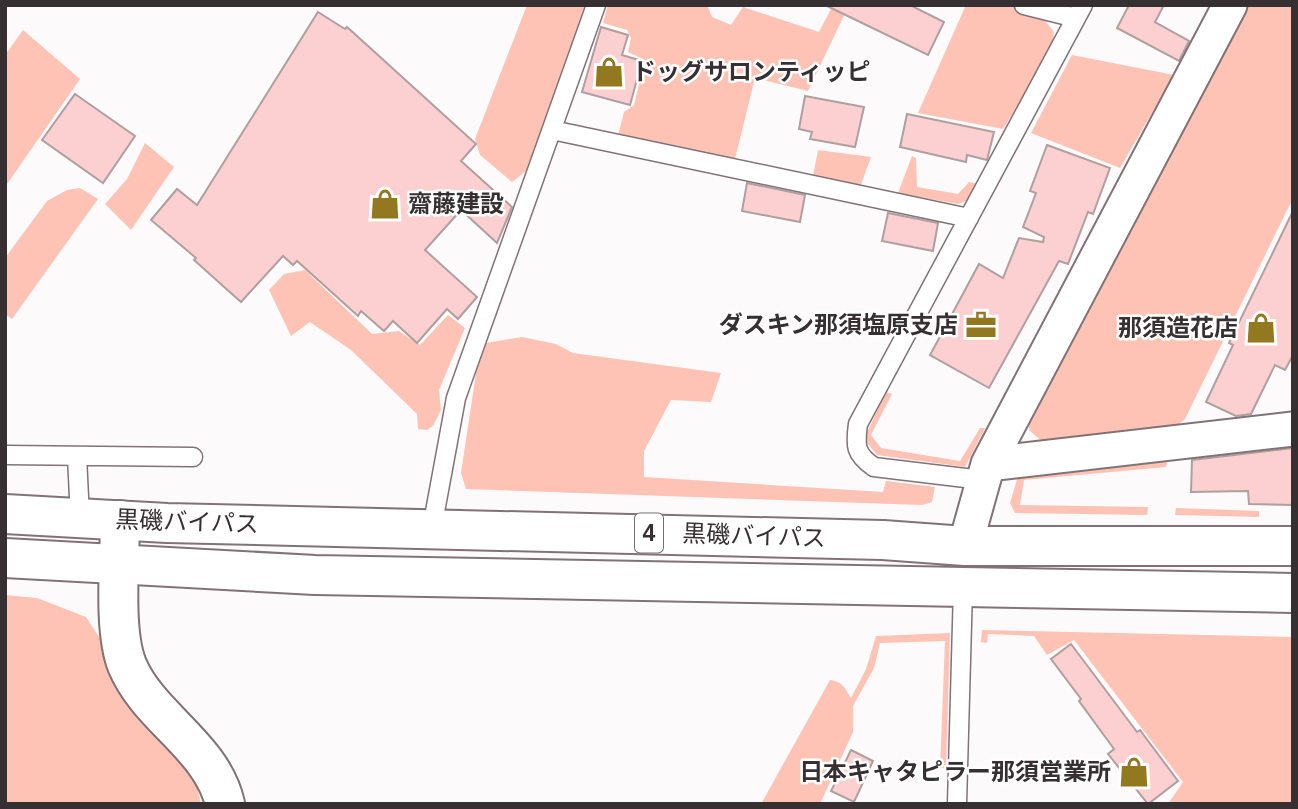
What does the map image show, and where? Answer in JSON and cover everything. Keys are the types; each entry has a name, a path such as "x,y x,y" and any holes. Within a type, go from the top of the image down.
{"main road":[{"name":"黒磯バイパス","path":"5,514 120,520 883,540 965,546 1293,546"},
{"path":"120,520 119,634 127,664 139,686 210,767 222,791 225,804"},
{"path":"962,587 965,546"},
{"name":"黒磯バイパス","path":"5,558 315,575 1293,593"}],"street":[{"path":"965,546 985,472 1230,5"},
{"path":"985,472 1293,429"}],"lane":[{"path":"432,528 456,398 596,5"},
{"path":"985,472 874,467 863,459 855,444 858,424 1080,12 1024,5"},
{"path":"552,130 969,218"},
{"path":"5,455 193,457"},
{"path":"77,456 80,518"},
{"path":"957,804 962,587"}],"shaded area":[{"path":"527,5 585,5 526,171 512,182 480,155 475,139"},
{"path":"608,5 707,5 712,17 731,25 743,7 819,32 833,5 849,5 808,91 755,78 735,159 618,136 624,112 634,105 645,60 628,52 631,38 627,30 603,23"},
{"path":"966,5 1046,5 1043,18 1054,32 1052,50 1003,129 918,113"},
{"path":"1241,5 1293,5 1293,198 1185,419 1176,427 1045,444 1029,430 1028,406"},
{"path":"23,30 80,79 5,187 5,55"},
{"path":"1072,55 1174,75 1120,168 1031,133"},
{"path":"145,143 174,167 131,230 105,204 127,179"},
{"path":"818,150 871,157 860,187 813,176"},
{"path":"912,156 916,158 917,187 958,194 969,182 978,184 966,201 958,204 898,193"},
{"path":"80,188 98,199 12,319 5,314 5,258 47,201 67,190"},
{"path":"305,270 372,334 399,331 420,345 448,315 465,328 439,390 441,410 433,426 427,430 418,429 417,414 351,350 310,322 291,336 269,290 284,274"},
{"path":"522,337 556,344 573,353 721,373 711,402 671,400 644,451 644,477 883,492 886,481 935,487 932,502 922,505 466,489 461,473 478,360 486,343"},
{"path":"886,392 892,394 871,435 881,448 960,461 980,428 985,428 965,467 877,455 864,439"},
{"path":"1168,460 1166,467 1024,480 1020,505 1148,507 1147,515 1015,513 1010,503 1019,473"},
{"path":"1176,508 1259,511 1259,517 1175,515"},
{"path":"5,595 37,598 86,617 197,786 201,804 5,804"},
{"path":"982,630 1293,637 1293,804 1168,804 1183,782 1074,640 1047,655 1034,636 988,634 987,643 981,642"},
{"path":"950,633 946,768 940,768 945,641 880,643 874,668 853,706 853,732 820,804 761,804 830,680 841,684 851,698 866,669 876,636"}],"building":[{"path":"825,5 910,5 944,22 928,55"},
{"path":"1129,5 1164,5 1155,22 1189,41 1179,61 1117,28"},
{"path":"318,12 345,29 347,27 476,144 461,161 512,207 497,243 461,210 425,250 477,297 458,319 447,309 417,343 393,321 384,331 361,311 358,316 297,261 293,265 283,256 241,302 194,260 196,258 151,220 177,189 197,205"},
{"path":"601,27 628,35 622,55 642,61 630,105 582,92"},
{"path":"75,94 135,136 103,183 42,140"},
{"path":"805,96 864,107 855,147 810,139 812,132 799,129"},
{"path":"907,114 994,132 987,160 967,155 966,162 900,147"},
{"path":"1047,145 1110,168 1093,214 1088,212 1068,264 1059,261 989,388 930,355 979,264 1003,278 1019,238 1043,242 1044,237 1023,227 1036,193 1030,191"},
{"path":"747,183 805,195 800,222 742,211"},
{"path":"1293,211 1293,355 1285,370 1275,365 1251,414 1236,416 1206,402 1233,345 1229,343"},
{"path":"888,213 938,223 933,251 882,241"},
{"path":"1293,448 1293,505 1249,504 1248,491 1191,492 1192,460"},
{"path":"1071,644 1137,732 1140,730 1178,781 1148,804 1108,754 1114,749 1051,659"},
{"path":"851,750 873,761 854,802 831,791"}],"place":[{"name":"ドッグサロンティッピ","path":"609,72"},
{"name":"齋藤建設","path":"385,204"},
{"name":"ダスキン那須塩原支店","path":"981,325"},
{"name":"那須造花店","path":"1261,328"},
{"name":"日本キャタピラー那須営業所","path":"1134,772"}]}
